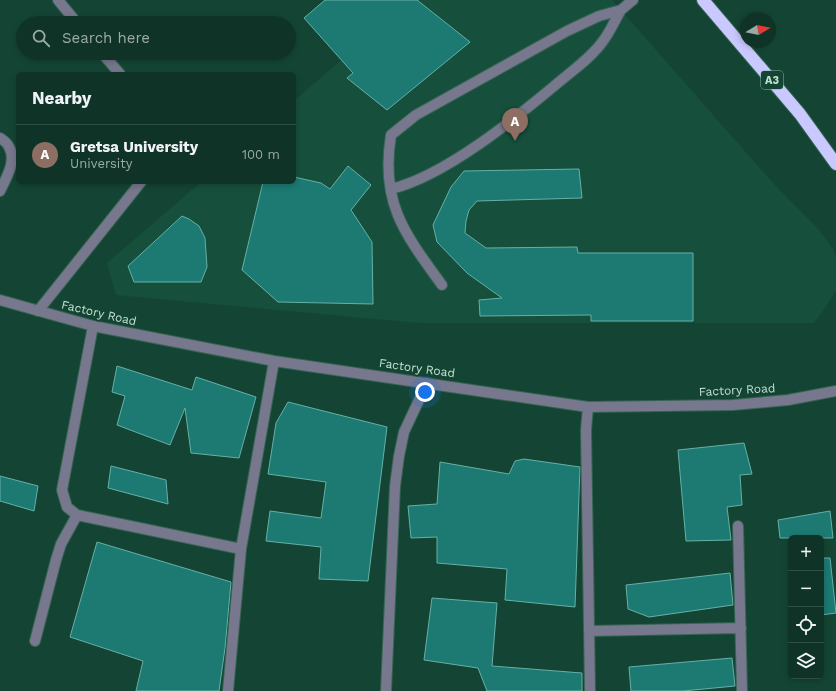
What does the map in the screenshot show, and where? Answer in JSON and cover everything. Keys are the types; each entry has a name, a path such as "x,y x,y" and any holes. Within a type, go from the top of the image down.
{"highway":[{"name":"A3","path":"703,0 800,114 836,164"}],"street":[{"path":"58,0 71,16"},
{"path":"391,189 406,186 454,160 539,98 574,70 603,42 621,10 633,0"},
{"path":"442,285 410,241 393,207 387,159 391,135 416,115 567,31 598,16 621,10"},
{"path":"108,60 118,72"},
{"path":"0,138 9,147 11,158 10,168 0,190"},
{"path":"38,311 139,184"},
{"name":"Factory Road","path":"0,300 93,326 274,361 588,407 733,405 788,400 836,390"},
{"path":"93,326 62,490 66,507 77,516 241,549"},
{"path":"228,691 241,549 274,361"},
{"path":"386,691 396,479 404,432 427,383"},
{"path":"588,407 590,691"},
{"path":"35,641 61,544 77,516"},
{"path":"738,526 742,691"},
{"path":"589,631 740,628"}],"shaded area":[{"path":"408,0 612,0 771,181 819,230 833,249 836,257 836,290 823,311 814,323 420,323 116,295 107,263 199,184 296,184 296,99 389,19"}],"building":[{"path":"325,0 417,0 470,42 387,110 347,78 353,73 304,18"},
{"path":"348,166 371,185 351,210 372,242 373,304 278,302 242,270 263,184 296,184 296,177 321,183 330,189"},
{"path":"579,169 582,198 477,201 469,210 465,233 486,248 577,247 578,253 693,253 693,321 591,321 591,315 480,316 479,300 502,298 467,273 437,242 433,225 451,187 464,171"},
{"path":"182,216 199,226 205,238 207,267 201,282 134,282 128,266"},
{"path":"117,366 192,390 196,377 256,397 239,458 191,453 185,408 170,445 117,425 125,396 112,392"},
{"path":"288,402 387,427 368,581 319,579 321,547 266,541 270,511 321,518 326,482 268,474 276,423"},
{"path":"744,443 752,474 740,475 742,505 727,507 731,540 686,541 678,450"},
{"path":"524,459 580,467 575,607 505,600 507,569 437,563 437,537 411,538 408,506 437,504 440,462 509,474 515,461"},
{"path":"111,466 166,480 168,504 108,488"},
{"path":"0,476 38,486 34,511 0,501"},
{"path":"830,511 833,538 824,538 824,535 788,535 788,538 780,538 778,520"},
{"path":"97,542 231,582 225,648 219,691 136,691 143,661 70,637"},
{"path":"824,558 830,558 836,613 824,615"},
{"path":"730,573 733,605 649,617 628,609 626,585"},
{"path":"432,598 497,603 492,666 582,673 582,691 487,691 478,668 424,660"},
{"path":"732,658 735,686 683,691 631,691 629,667"}],"place":[{"name":"Gretsa University","path":"515,141"}]}
